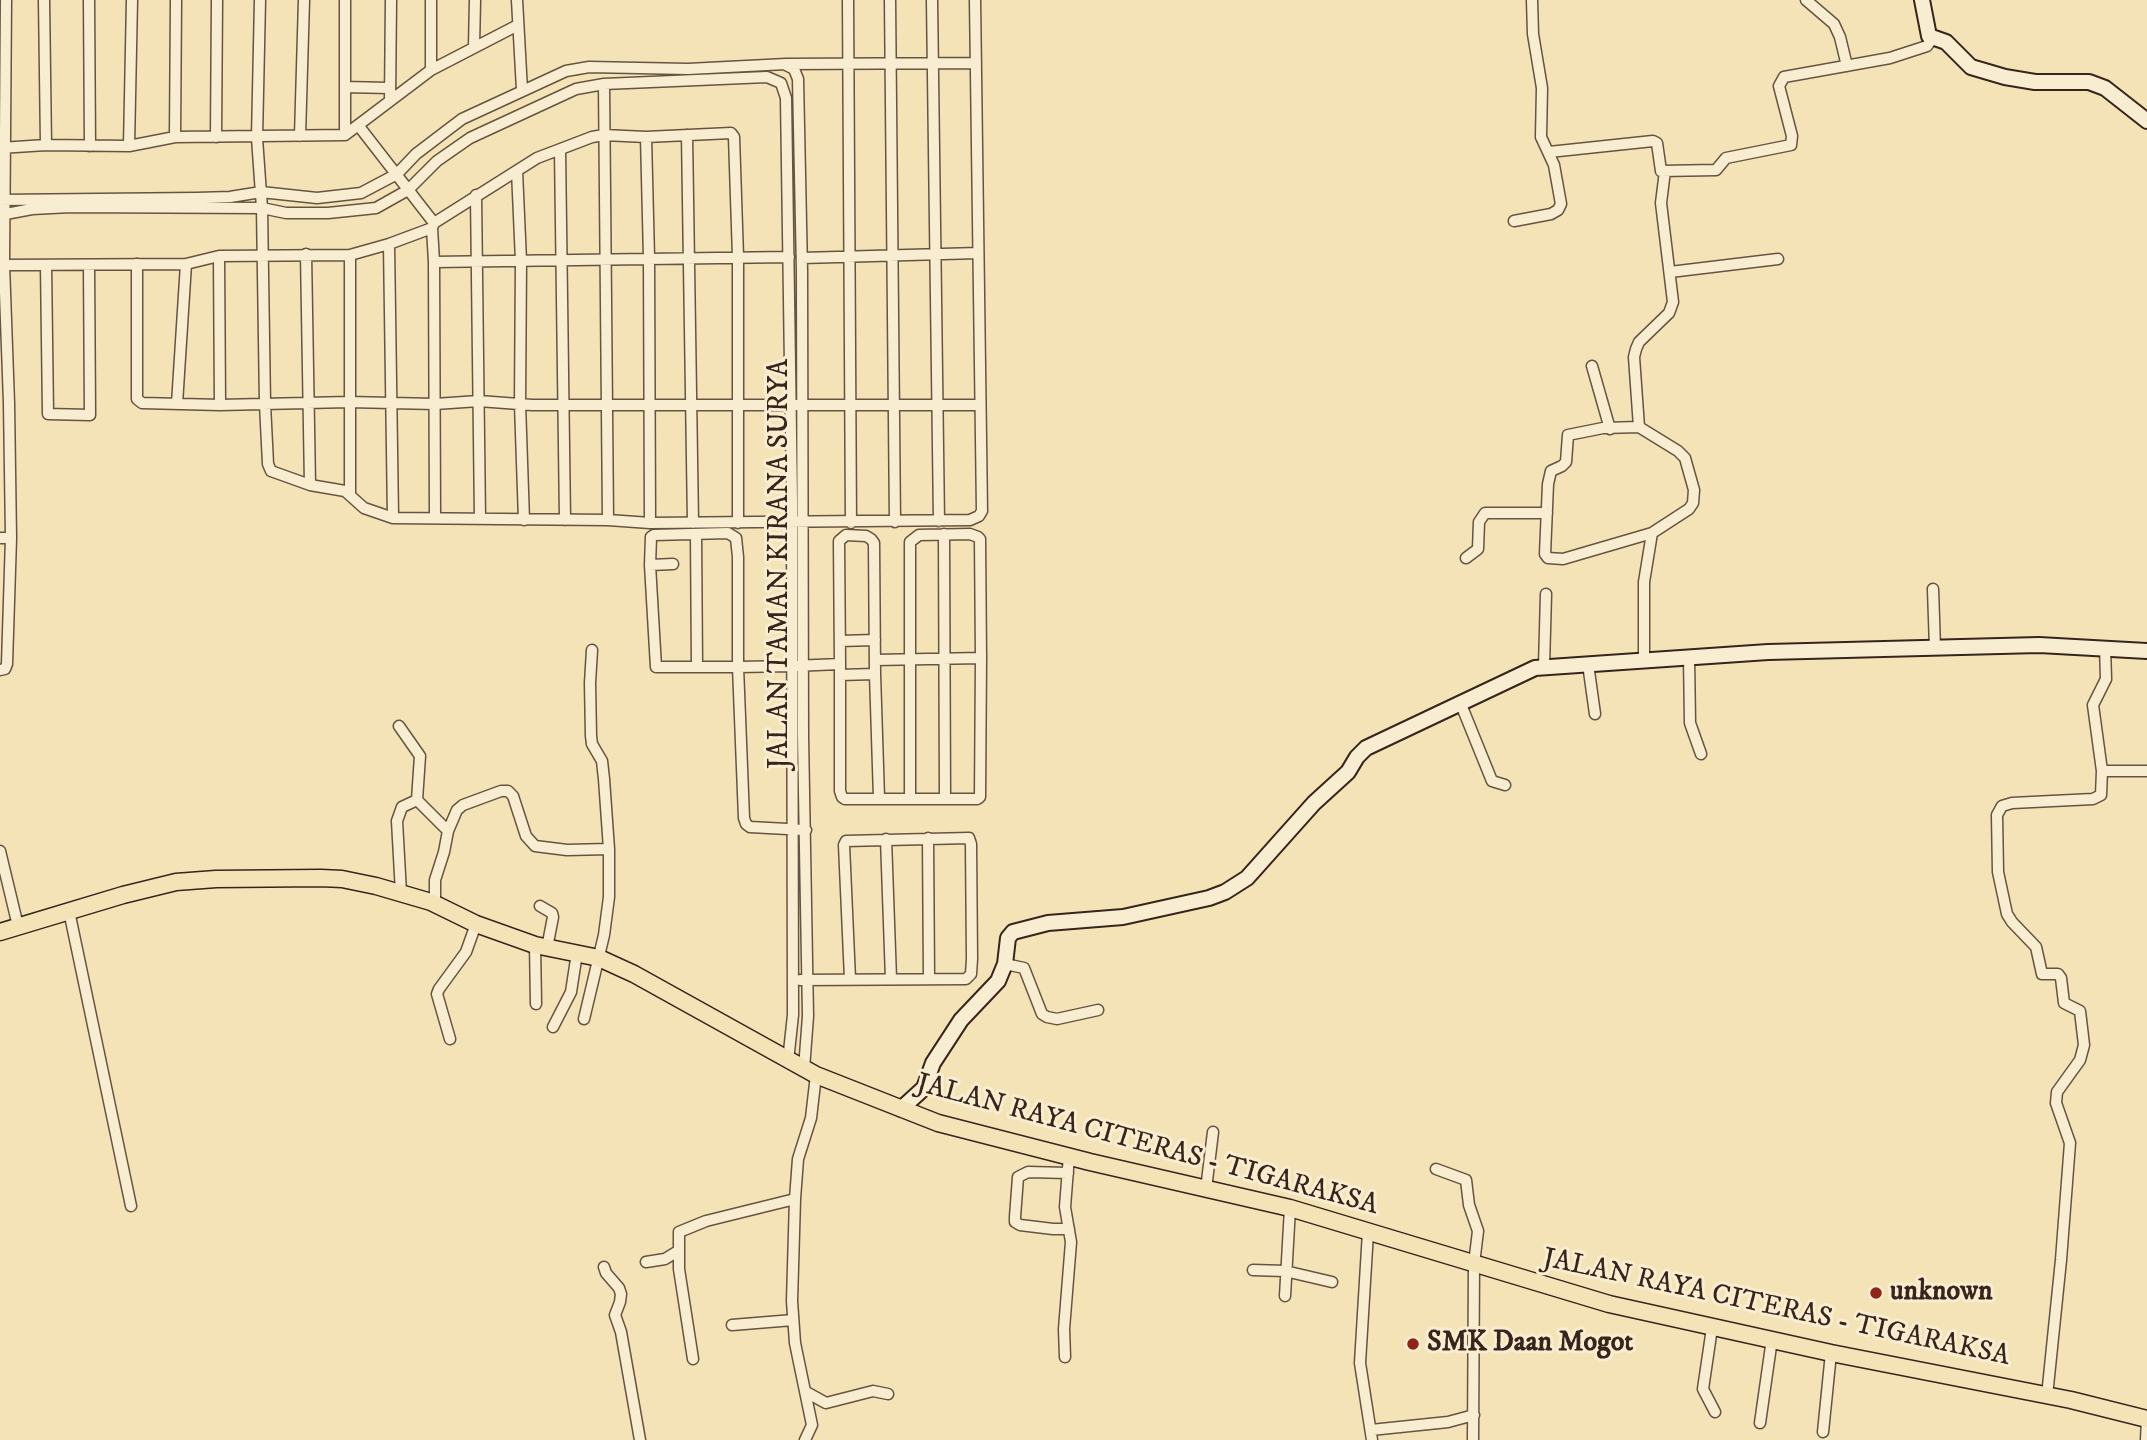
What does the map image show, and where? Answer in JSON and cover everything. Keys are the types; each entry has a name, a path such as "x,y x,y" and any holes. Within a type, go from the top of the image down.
{"main road":[{"name":"JALAN RAYA CITERAS - TIGARAKSA","path":"0,932 176,882 205,879 342,879 435,904 475,924 541,946 599,958 634,974 810,1072 938,1123 1069,1165 1206,1189 1290,1208 1609,1304 2147,1419"}],"street":[{"path":"0,670 5,669 6,664 7,409 4,382 2,147 6,0"},
{"path":"44,0 46,145"},
{"path":"89,0 90,146"},
{"path":"129,146 132,0"},
{"path":"175,137 176,0"},
{"path":"216,137 217,0"},
{"path":"260,0 257,138 262,208 265,404 269,468 310,485 331,487 350,495 364,508 393,518 608,520 694,528 728,533 736,538 738,667 746,824 750,827 806,830"},
{"path":"300,136 304,0"},
{"path":"345,0 345,135"},
{"path":"390,100 391,0"},
{"path":"430,0 430,70"},
{"path":"474,47 475,0"},
{"path":"517,0 522,90"},
{"path":"848,0 851,523"},
{"path":"890,0 895,522"},
{"path":"932,0 939,521"},
{"path":"840,664 656,667 650,539 654,535 738,523 939,521 970,520 979,516 982,511 975,0"},
{"path":"1514,221 1551,214 1560,208 1557,178 1541,137 1543,99 1532,0"},
{"path":"1806,0 1834,24 1847,66"},
{"path":"1922,0 1927,33 1932,38 1946,42 1971,66 2005,77 2035,82 2089,82 2105,88 2147,121"},
{"path":"2,147 129,146 175,137 345,135 430,70 518,25"},
{"path":"1549,152 1653,141 1657,143 1661,170 1716,170 1726,158 1791,145 1792,136 1779,86 1789,75 1890,58 1927,46 1932,38"},
{"path":"3,205 230,197 261,192 317,198 361,193 397,174 416,154 462,119 566,71 589,67 688,69 786,64 976,63"},
{"name":"JALAN TAMAN KIRANA SURYA","path":"786,64 794,69 798,79 803,404 797,522"},
{"name":"JALAN TAMAN KIRANA SURYA","path":"604,84 767,78 781,82 786,98 790,404 797,522 798,666 806,830 806,980 811,1118 798,1159 795,1199 793,1320 795,1343 812,1424 805,1440"},
{"path":"3,205 32,208 262,208 286,214 328,214 376,208 408,190 437,161 470,138 576,89 604,84 608,520"},
{"path":"345,87 389,88"},
{"path":"358,125 433,225 435,518"},
{"path":"2,268 186,264 219,256 263,254 350,255 389,244 433,225 537,158 604,135 646,137 731,133 734,137 738,257 738,523"},
{"path":"687,135 697,667"},
{"path":"646,137 650,523"},
{"path":"560,150 565,520"},
{"path":"517,171 521,261 520,404 524,520"},
{"path":"1639,427 1634,357 1636,349 1639,342 1671,310 1673,302 1661,203 1665,171"},
{"path":"476,195 480,519"},
{"path":"389,244 393,518"},
{"path":"802,258 978,253"},
{"path":"306,254 310,485"},
{"path":"350,255 350,495"},
{"path":"219,256 220,405"},
{"path":"434,262 789,257"},
{"path":"1670,272 1779,259"},
{"path":"137,264 137,399 142,403 435,404 479,401 562,405 980,404"},
{"path":"177,404 186,264"},
{"path":"46,265 48,414 90,415 89,265"},
{"path":"1591,366 1609,429"},
{"path":"1639,427 1678,451 1685,458 1695,491 1693,503 1689,509 1652,533 1552,560 1545,554 1549,475 1566,461 1568,435 1609,429 1639,427"},
{"path":"1466,558 1478,549 1479,522 1485,513 1547,513"},
{"path":"1644,659 1644,582 1652,533"},
{"path":"944,534 946,799"},
{"path":"879,798 874,544 866,536 846,536 839,541 840,794 845,799 977,799 981,796 980,540 971,534 919,535 910,542 909,798"},
{"path":"650,565 673,564"},
{"path":"1933,589 1935,648"},
{"path":"1544,666 1546,594"},
{"path":"839,641 875,640"},
{"path":"901,1109 924,1088 933,1063 961,1020 998,981 1005,964 1008,938 1019,929 1048,923 1123,917 1209,898 1237,885 1254,871 1314,803 1348,772 1366,748 1460,702 1544,666 1768,652 2039,645 2147,651"},
{"path":"2047,1396 2062,1260 2070,1143 2058,1113 2057,1092 2080,1060 2084,1045 2080,1011 2064,1003 2061,978 2058,974 2042,974 2036,947 2007,914 1998,872 1997,815 2002,806 2012,803 2098,797 2103,789 2094,705 2106,679 2105,647"},
{"path":"584,1019 599,958 609,897 609,849 601,761 591,736 592,650"},
{"path":"1689,657 1690,723 1701,754"},
{"path":"875,660 981,658"},
{"path":"1588,664 1595,714"},
{"name":"JALAN TAMAN KIRANA SURYA","path":"788,1061 793,1015 792,830 798,666"},
{"path":"839,675 875,674"},
{"path":"1460,702 1492,781 1505,785"},
{"path":"399,726 420,756 417,800 448,831"},
{"path":"2102,771 2147,771"},
{"path":"435,904 435,880 453,817 463,805 504,791 513,796 526,836 535,846 567,850 609,849"},
{"path":"401,893 397,821 402,807 417,800"},
{"path":"793,981 965,979 971,974 971,844 966,837 849,840 844,845 849,979"},
{"path":"928,838 929,979"},
{"path":"886,839 891,979"},
{"path":"0,851 18,926"},
{"path":"536,1004 541,946 553,917 552,913 540,906"},
{"path":"69,911 131,1206"},
{"path":"450,1039 437,994 466,952 475,924"},
{"path":"553,1027 571,992 577,953"},
{"path":"1005,964 1024,968 1042,1014 1047,1017 1057,1019 1098,1010"},
{"path":"1206,1189 1213,1132"},
{"path":"1065,1357 1064,1328 1071,1242 1069,1229 1065,1207 1069,1165 1028,1172 1018,1177 1015,1222 1069,1229"},
{"path":"1436,1169 1462,1178 1467,1184 1469,1205 1478,1231 1474,1264 1473,1440"},
{"path":"693,1359 677,1234 706,1221 795,1199"},
{"path":"1284,1296 1290,1208"},
{"path":"1368,1232 1360,1363 1372,1435 1474,1415"},
{"path":"646,1262 665,1259 678,1251"},
{"path":"604,1266 621,1294 615,1315 621,1332 640,1440"},
{"path":"1253,1270 1285,1271 1332,1282"},
{"path":"732,1325 793,1320"},
{"path":"1712,1328 1703,1389 1715,1412"},
{"path":"1760,1423 1772,1339"},
{"path":"1823,1432 1831,1353"},
{"path":"806,1392 826,1403 873,1391 888,1394"},
{"path":"2146,1440 2147,1419"}],"place":[{"name":"unknown","path":"1876,1293"},
{"name":"SMK Daan Mogot","path":"1413,1344"}]}
